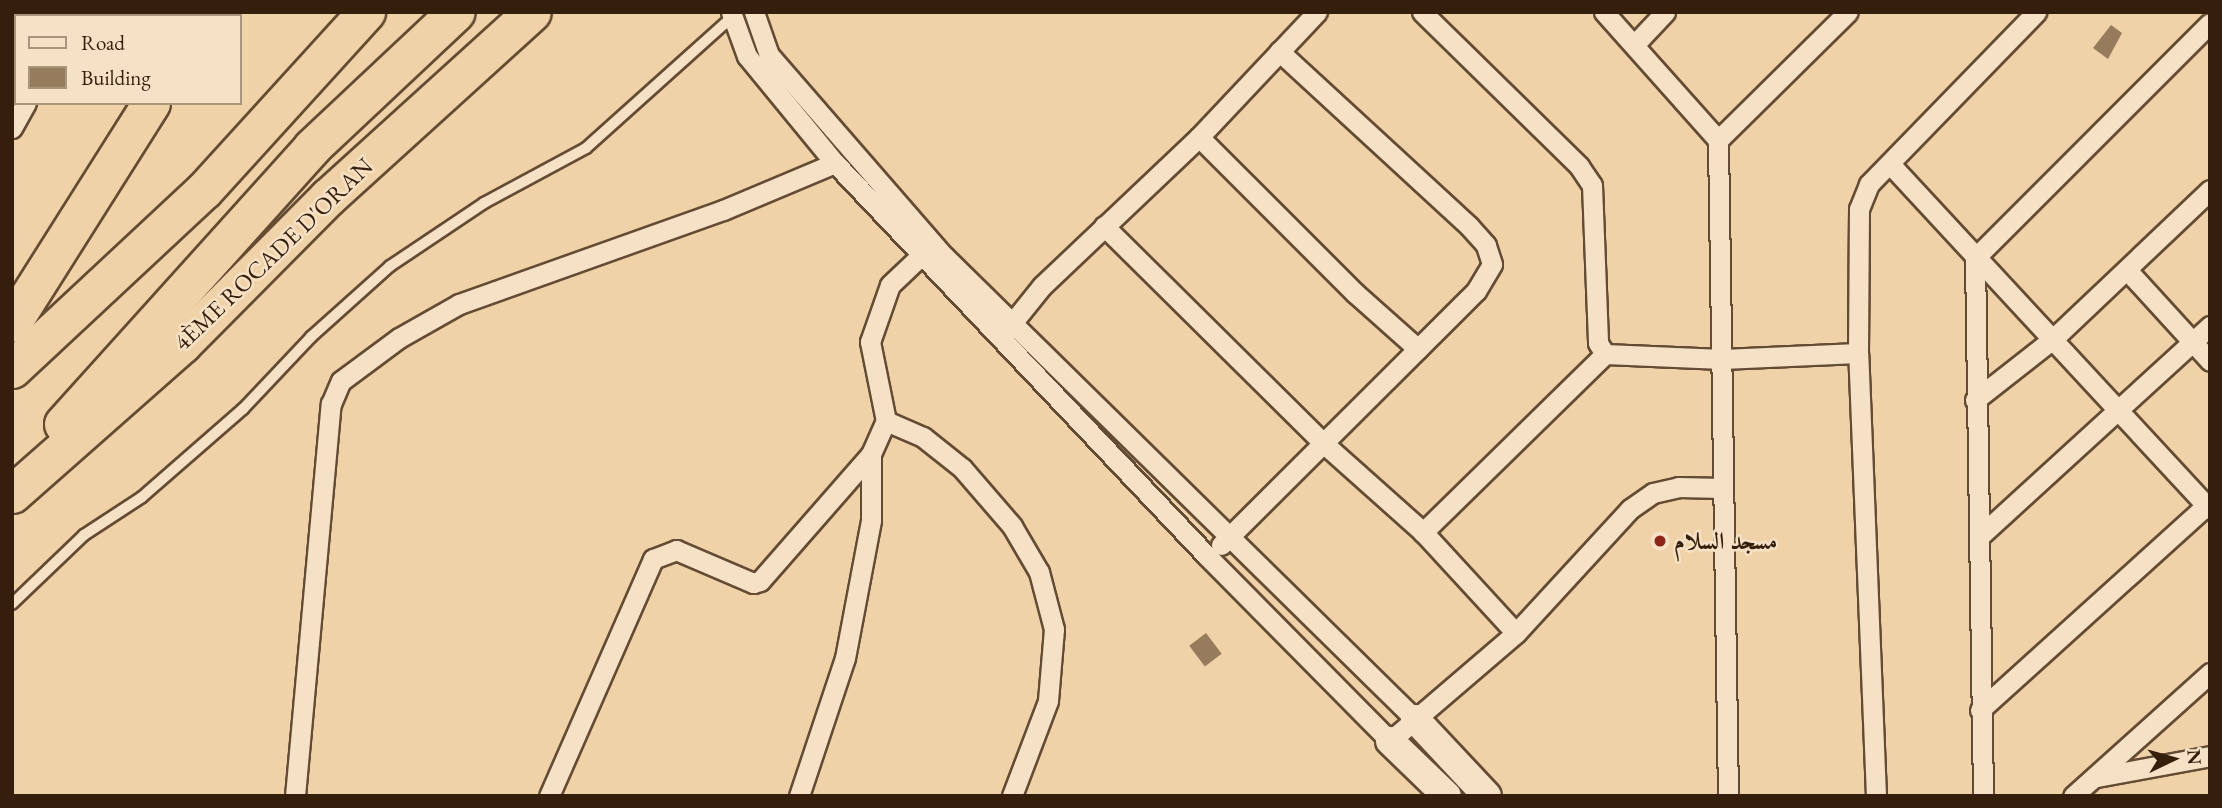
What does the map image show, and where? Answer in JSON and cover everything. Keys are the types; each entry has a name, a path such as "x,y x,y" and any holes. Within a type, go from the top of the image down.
{"highway":[{"path":"12,369 204,190 366,12"},
{"path":"12,483 114,363 312,147 456,12"},
{"name":"4ÈME ROCADE D'ORAN","path":"12,494 181,344 328,197 532,12"},
{"path":"12,323 150,105"}],"main road":[{"path":"1415,719 1487,796"},
{"path":"1390,741 1447,796"}],"street":[{"path":"754,12 769,55 927,250"},
{"path":"1007,330 1042,286 1199,137 1317,12"},
{"path":"1422,12 1579,166 1592,185 1598,342 1605,354"},
{"path":"1604,12 1718,140 1728,796"},
{"path":"1635,44 1665,12"},
{"path":"1718,140 1848,12"},
{"path":"1876,796 1858,353 1859,209 1869,184 1891,165 2036,12"},
{"path":"732,15 747,56 835,163 1007,330 1230,538 1415,719"},
{"path":"1983,796 1980,710 1981,535 1975,400 1975,258 2210,23"},
{"path":"1207,556 1230,538 1322,442 1418,349 1485,280 1492,264 1486,245 1279,51"},
{"path":"12,128 25,105"},
{"path":"1199,137 1354,293 1418,349"},
{"path":"295,796 331,404 341,380 399,338 459,304 723,210 835,163"},
{"path":"1891,165 1975,258 2209,505 1980,710"},
{"path":"1975,400 2053,338 2210,190"},
{"path":"1104,226 1322,442 1423,532 1516,633"},
{"path":"549,796 653,559 676,550 752,583 760,582 871,454 886,421 870,342 890,285 927,250"},
{"path":"2127,270 2210,361"},
{"path":"1981,535 2210,326"},
{"path":"1007,330 1207,556 1390,741 1516,633 1630,509 1653,493 1678,487 1723,488"},
{"path":"1423,532 1605,354 1722,359 1858,353"},
{"path":"886,421 923,437 962,468 1012,526 1039,572 1054,629 1048,701 1012,796"},
{"path":"799,796 845,658 871,520 871,454"},
{"path":"2073,796 2210,673"},
{"path":"2095,778 2210,755"}],"lane":[{"path":"12,604 84,535 142,497 243,409 311,338 390,267 484,203 586,148 732,15"}],"building":[{"path":"2111,25 2122,33 2108,59 2093,48"},
{"path":"1206,633 1222,654 1205,666 1189,646"}],"place":[{"name":"مسجد السلام","path":"1660,541"}]}
